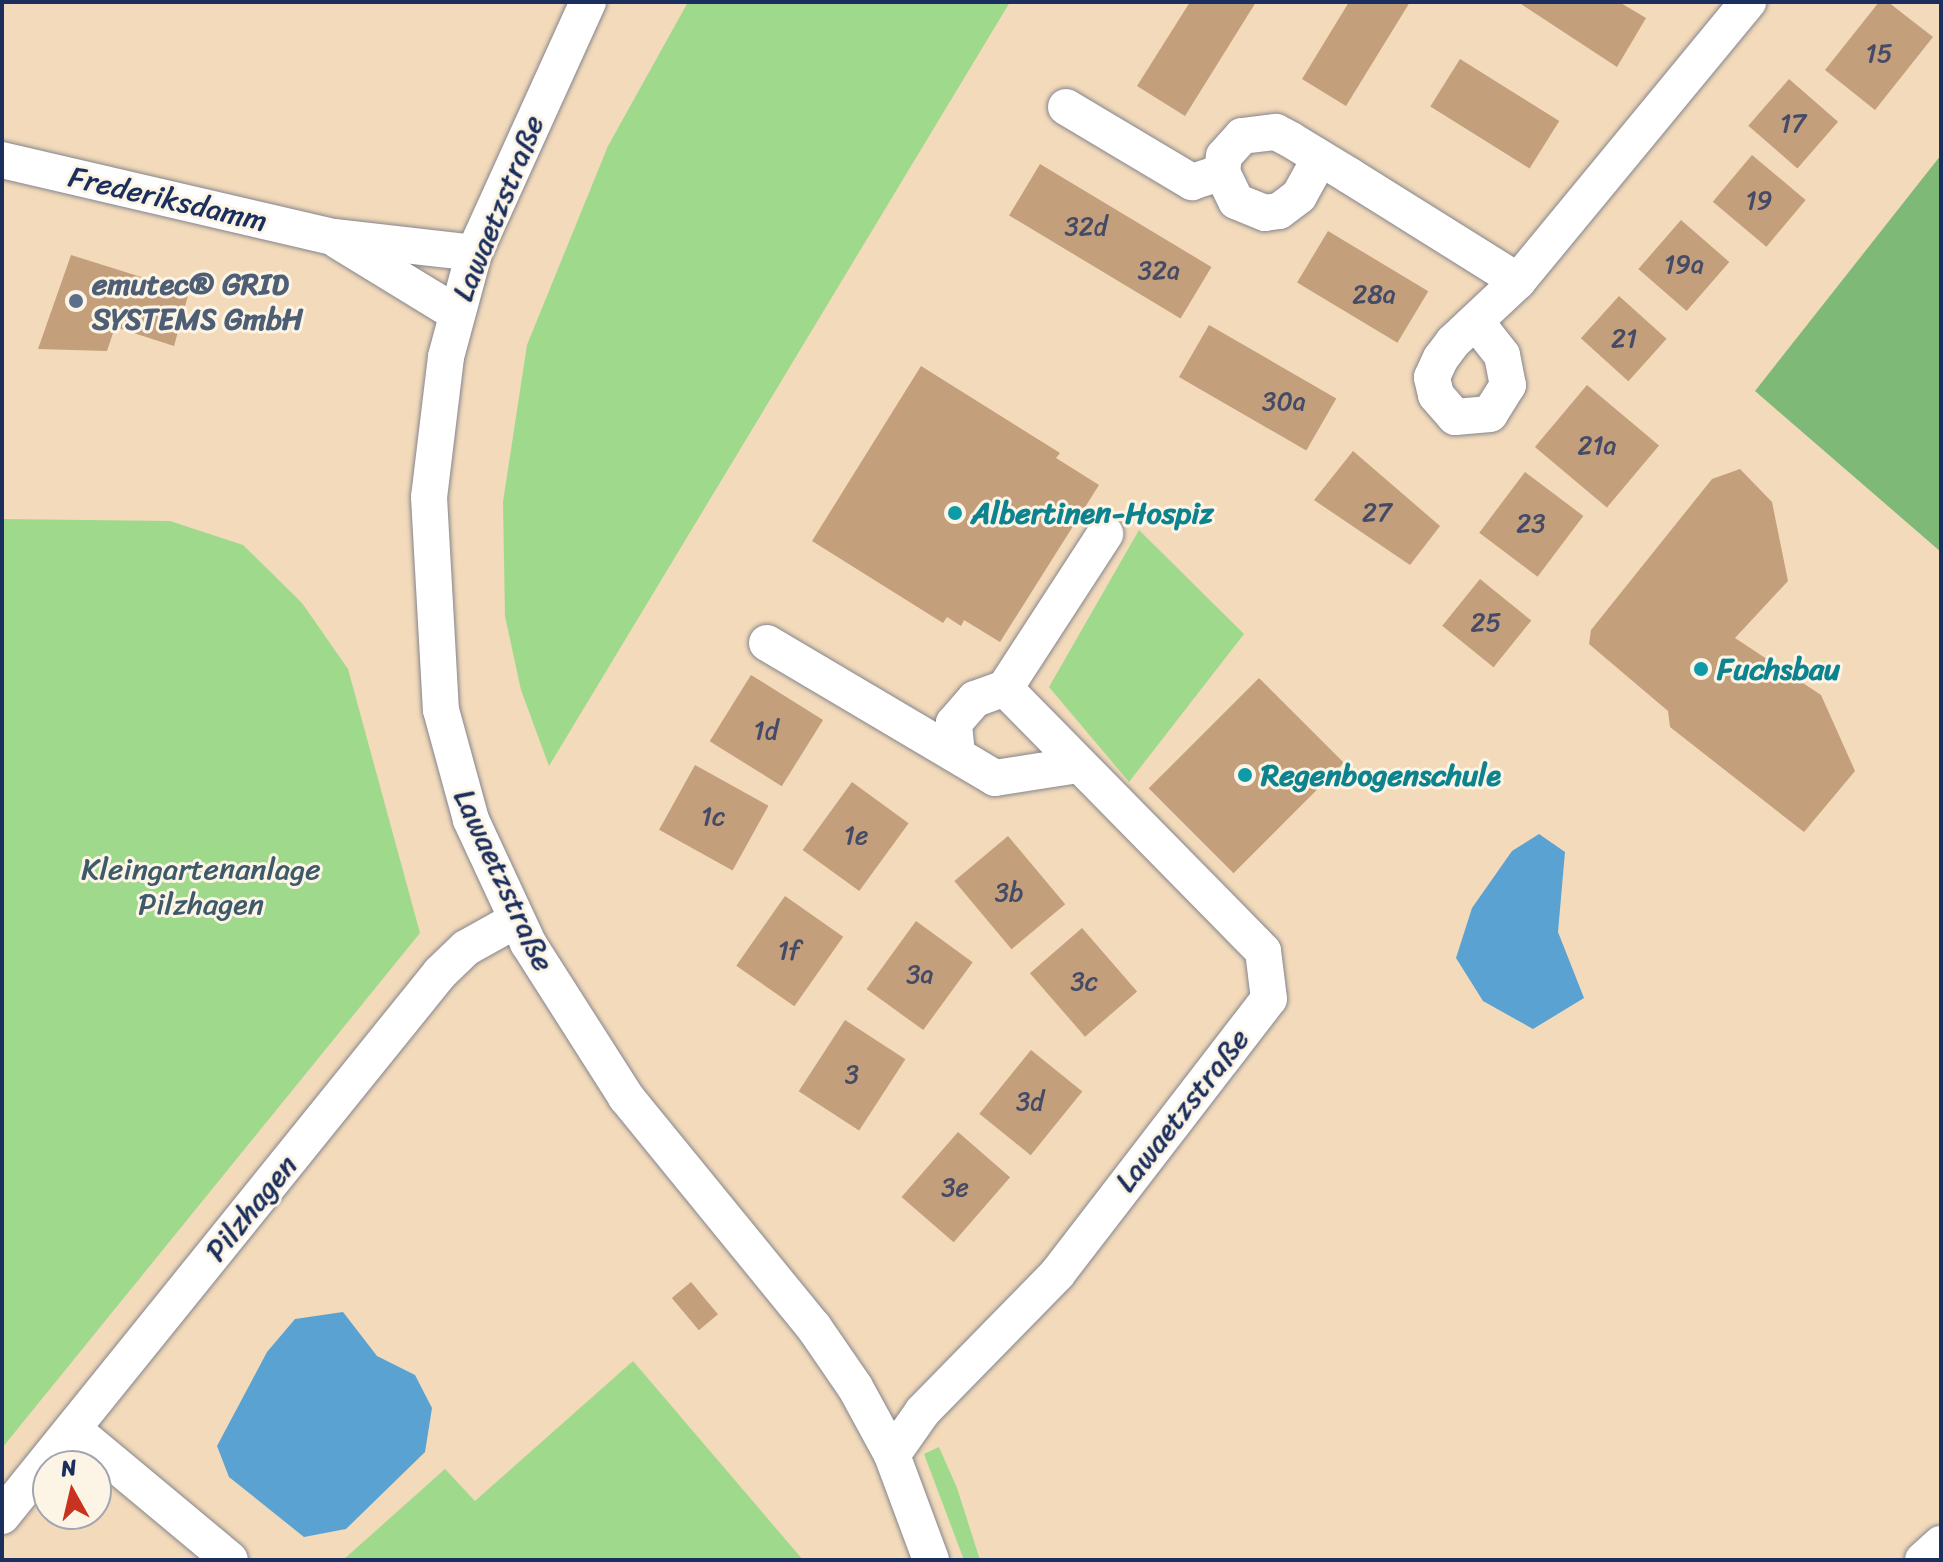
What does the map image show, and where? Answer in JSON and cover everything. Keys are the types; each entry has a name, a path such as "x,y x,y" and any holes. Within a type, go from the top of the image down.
{"street":[{"name":"Lawaetzstraße","path":"594,2 580,16 474,253 456,313 433,438 429,497 441,710 471,820 516,920 589,1045 813,1326 892,1455 931,1560"},
{"path":"1476,322 1518,281 1748,2"},
{"path":"1066,107 1192,182 1222,172"},
{"path":"1320,158 1291,205 1265,213 1236,201 1222,172 1232,146 1254,132 1276,132 1320,158 1518,281"},
{"name":"Frederiksdamm","path":"2,160 334,237 474,253"},
{"name":"Frederiksdamm","path":"334,237 456,313"},
{"path":"957,754 954,723 975,699 1005,688 1105,534"},
{"path":"767,643 995,778 1078,765"},
{"name":"Lawaetzstraße","path":"892,1455 923,1411 1057,1274 1269,999 1263,951 1005,688"},
{"name":"Pilzhagen","path":"2,1516 440,973 466,948 516,920"},
{"path":"73,1429 230,1560"},
{"path":"1923,1560 1941,1544"}],"green space":[{"path":"688,2 1010,2 549,766 521,690 505,616 503,502 527,345 608,146"},
{"path":"1941,155 1941,552 1755,391"},
{"name":"Kleingartenanlage Pilzhagen","path":"2,519 170,521 243,545 302,603 348,669 420,933 2,1448"},
{"path":"1139,530 1244,634 1129,782 1049,687"},
{"path":"633,1361 803,1560 343,1560 445,1469 475,1501"},
{"path":"939,1447 957,1488 980,1560 964,1560 924,1454"}],"water":[{"path":"1539,834 1565,852 1558,932 1584,998 1533,1029 1483,1001 1456,958 1472,908 1512,851"},
{"path":"343,1312 377,1356 415,1375 432,1408 425,1452 346,1529 304,1537 229,1477 217,1446 267,1352 295,1319"}],"building":[{"path":"1190,2 1256,2 1185,116 1137,86"},
{"path":"1349,2 1410,2 1346,106 1302,79"},
{"path":"1518,2 1619,2 1646,18 1617,67"},
{"path":"1879,2 1888,2 1933,37 1875,110 1825,70"},
{"path":"1460,59 1559,121 1530,168 1430,106"},
{"path":"1789,79 1838,122 1797,168 1748,126"},
{"path":"1752,155 1806,200 1766,247 1713,202"},
{"path":"1040,164 1211,267 1181,318 1009,215"},
{"path":"1681,220 1729,262 1687,311 1638,269"},
{"path":"1328,231 1428,291 1397,343 1297,282"},
{"path":"71,255 189,292 174,346 115,327 107,351 38,349"},
{"path":"1619,296 1667,339 1628,381 1581,338"},
{"path":"1209,325 1336,398 1306,450 1179,377"},
{"name":"Albertinen-Hospiz","path":"921,366 1060,453 1056,458 1099,485 1000,642 964,620 961,626 947,617 943,623 812,541"},
{"path":"1587,385 1659,445 1607,507 1535,447"},
{"path":"1353,451 1440,526 1410,565 1314,500"},
{"name":"Fuchsbau","path":"1740,469 1772,502 1788,581 1735,638 1821,695 1855,771 1804,832 1670,727 1668,711 1589,644 1591,630 1712,479"},
{"path":"1525,472 1583,516 1538,577 1479,533"},
{"path":"1480,579 1531,621 1494,667 1442,626"},
{"path":"751,675 823,720 782,786 710,741"},
{"name":"Regenbogenschule","path":"1259,678 1344,763 1234,873 1149,788"},
{"path":"695,765 768,806 733,870 659,830"},
{"path":"852,782 909,823 859,891 803,850"},
{"path":"1008,836 1065,904 1012,949 954,881"},
{"path":"785,896 843,937 794,1006 736,966"},
{"path":"916,921 973,962 923,1030 867,989"},
{"path":"1082,928 1137,991 1085,1037 1030,973"},
{"path":"845,1020 905,1059 859,1131 799,1091"},
{"path":"1031,1050 1082,1092 1031,1155 979,1114"},
{"path":"958,1132 1010,1177 954,1242 902,1197"},
{"path":"691,1282 718,1314 699,1330 672,1298"}],"place":[{"name":"emutec® GRID SYSTEMS GmbH","path":"76,301"},
{"name":"Albertinen-Hospiz","path":"955,513"},
{"name":"Fuchsbau","path":"1701,669"},
{"name":"Regenbogenschule","path":"1245,775"}]}
